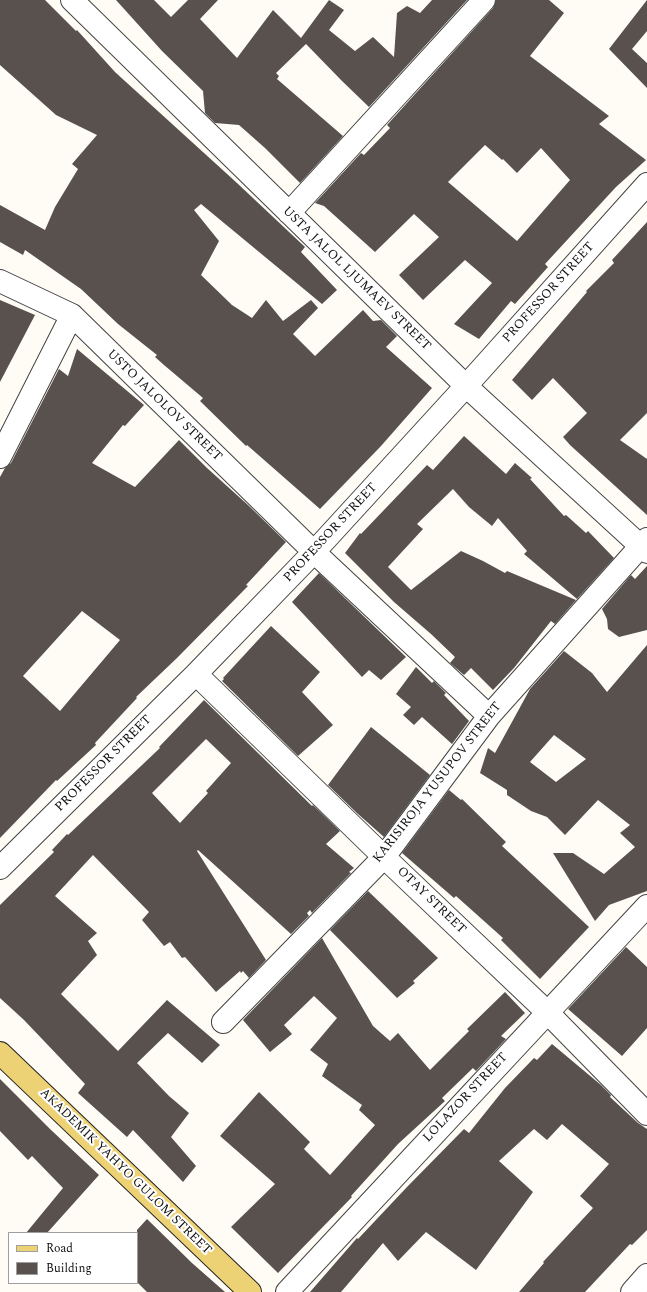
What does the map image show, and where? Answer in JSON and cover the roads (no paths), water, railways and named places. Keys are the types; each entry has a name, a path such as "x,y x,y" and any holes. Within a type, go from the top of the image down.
{"main road":[{"name":"AKADEMIK YAHYO GULOM STREET","path":"0,1053 250,1292"}],"street":[{"name":"USTA JALOL LJUMAEV STREET","path":"72,0 466,386 645,545"},
{"path":"289,213 484,0"},
{"name":"PROFESSOR STREET","path":"0,868 196,674 314,552 466,386 647,184"},
{"name":"USTO JALOLOV STREET","path":"0,281 72,315 314,552 488,716"},
{"path":"0,457 72,315"},
{"name":"KARISIROJA YUSUPOV STREET","path":"223,1022 384,857 488,716 645,545"},
{"name":"OTAY STREET","path":"196,674 384,857 547,1012 647,1114"},
{"name":"LOLAZOR STREET","path":"287,1292 647,906"},
{"path":"632,1292 647,1276"}]}
